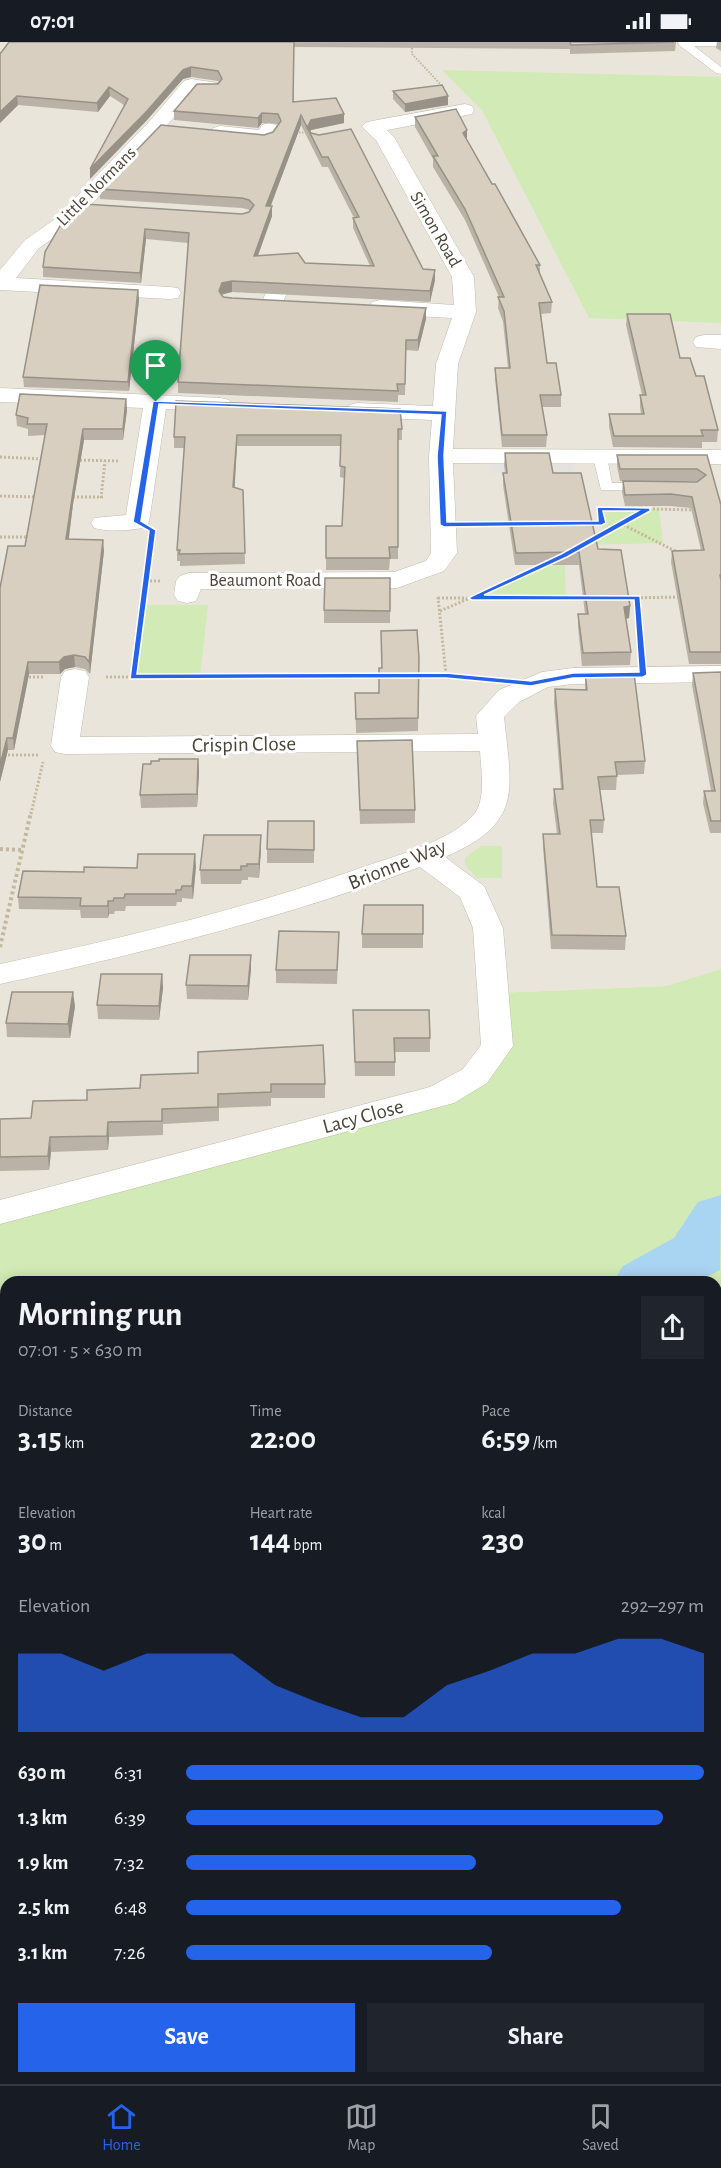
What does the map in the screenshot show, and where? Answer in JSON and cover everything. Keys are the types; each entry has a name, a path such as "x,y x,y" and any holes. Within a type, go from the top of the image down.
{"street":[{"name":"Little Normans","path":"0,284 32,244 62,223 156,126 181,85 211,87"},
{"path":"351,131 465,110"},
{"path":"156,126 178,128"},
{"name":"Simon Road","path":"372,127 384,136 463,277 465,312 447,364 445,413"},
{"path":"201,130 264,136 269,129"},
{"path":"79,206 103,207"},
{"path":"0,284 146,297 170,293"},
{"path":"268,297 296,303"},
{"path":"363,306 465,312"},
{"path":"0,395 248,406"},
{"path":"103,523 137,522 156,402"},
{"path":"341,409 445,413 441,456 444,553 435,566"},
{"path":"441,456 721,457"},
{"name":"Beaumont Road","path":"187,595 189,581 398,580 435,566"},
{"name":"Brionne Way","path":"0,974 154,941 267,911 424,856 451,843 489,815 495,799 490,716 509,696 531,683 573,675 721,674"},
{"name":"Crispin Close","path":"75,677 65,746 492,742"},
{"name":"Lacy Close","path":"0,1212 442,1095 475,1076 497,1046 488,928 473,892 424,856"}],"lane":[{"path":"683,43 721,43"},
{"path":"683,43 720,71"},
{"path":"600,457 606,487 662,487"}],"path":[{"path":"412,42 411,54 465,110"},
{"path":"0,457 47,459"},
{"path":"70,460 146,461"},
{"path":"103,523 101,497 105,461"},
{"path":"0,496 45,497"},
{"path":"68,497 141,497"},
{"path":"580,523 602,523 599,508 609,508"},
{"path":"638,509 699,510"},
{"path":"583,544 647,509"},
{"path":"133,677 153,530 137,522"},
{"path":"620,523 663,543 682,555"},
{"path":"444,525 523,524"},
{"path":"440,611 554,561"},
{"path":"435,566 446,675"},
{"path":"614,598 691,597"},
{"path":"438,598 590,598"},
{"path":"638,598 643,675"},
{"path":"411,675 446,675 531,683"},
{"path":"21,677 388,676"},
{"path":"0,755 45,755 0,947"},
{"path":"0,849 23,849"}],"shaded area":[{"path":"0,42 721,42 721,969 666,986 493,993 475,1076 0,1212"},
{"path":"489,464 573,464 574,472 490,473"}],"green space":[{"path":"442,70 721,77 721,323 589,318 482,110"},
{"path":"599,508 659,509 663,543 583,545 603,533"},
{"path":"564,556 566,598 472,598"},
{"path":"143,605 208,605 200,677 133,677"},
{"path":"481,846 502,846 502,878 477,878 465,865 465,858"},
{"path":"721,969 721,1276 0,1276 0,1212 475,1076 493,993 666,986"}],"building":[{"path":"9,42 294,42 293,102 336,98 344,114 311,120 307,128 301,115 266,206 272,206 254,256 298,253 305,263 374,266 353,218 359,217 328,157 322,157 308,130 319,135 351,129 423,269 435,270 430,291 232,281 222,283 219,291 223,297 232,298 426,308 418,340 406,340 405,384 397,384 398,391 178,382 189,233 145,229 140,273 43,267 45,252 60,226 84,204 242,214 249,212 254,205 242,198 99,189 161,125 264,135 273,132 281,121 278,114 262,113 258,118 174,111 197,84 218,84 222,79 218,71 191,67 183,70 147,111 90,169 128,99 109,87 97,103 17,96 0,112 0,54"},
{"path":"570,42 674,42 571,45"},
{"path":"442,85 448,96 405,104 393,91"},
{"path":"456,109 467,130 463,133 492,184 495,184 540,265 536,265 552,302 539,303 547,363 556,363 561,395 540,395 547,435 502,435 495,368 510,368 504,311 498,297 504,297 465,209 433,156 438,156 415,117"},
{"path":"40,285 138,290 128,382 23,377"},
{"path":"627,314 670,314 680,358 690,358 696,376 704,376 718,430 701,430 703,436 614,436 609,414 644,414 640,395 646,395"},
{"path":"20,394 126,399 123,429 83,429 66,539 103,540 89,662 85,657 74,655 64,657 59,662 28,662 13,738 7,738 0,765 0,588 8,546 25,546 47,424 27,424 28,418 16,415"},
{"path":"176,401 400,409 402,429 398,429 398,547 389,547 390,558 326,558 326,526 342,526 345,467 340,466 341,435 237,435 233,487 243,490 245,553 179,554 180,550 177,550 185,437 174,437"},
{"path":"505,453 549,453 553,473 581,473 598,549 621,550 630,606 624,607 631,652 583,653 578,614 588,614 579,552 516,553 503,473 507,473"},
{"path":"617,455 707,455 721,505 721,652 690,652 672,551 704,550 692,497 671,494 625,495 623,481 697,482 706,475 697,469 620,469"},
{"path":"325,578 390,578 390,611 324,610"},
{"path":"417,630 418,718 356,719 355,693 379,693 379,668 382,668 381,631"},
{"path":"721,672 721,821 711,821 704,791 715,791 693,673"},
{"path":"585,673 634,673 645,761 615,762 617,776 598,777 604,820 590,820 597,887 619,887 626,936 552,935 543,834 560,834 554,789 563,789 555,689 587,690"},
{"path":"412,740 415,810 360,810 357,741"},
{"path":"159,759 198,759 197,794 140,795 143,764 151,764 151,761 159,761"},
{"path":"268,821 314,821 314,850 267,849"},
{"path":"204,835 261,835 259,864 241,866 241,870 200,870"},
{"path":"138,854 195,854 192,886 182,886 181,890 176,890 176,894 125,894 124,898 114,898 113,901 108,901 108,906 80,906 81,898 18,897 23,871 84,872 84,867 137,868"},
{"path":"364,905 423,905 423,934 362,934"},
{"path":"279,931 339,932 337,970 276,970"},
{"path":"190,955 251,955 248,986 186,985"},
{"path":"101,974 162,974 159,1006 97,1005"},
{"path":"12,992 73,992 68,1024 6,1023"},
{"path":"353,1010 429,1010 430,1038 394,1038 395,1062 355,1062"},
{"path":"323,1045 325,1084 271,1084 271,1092 218,1094 218,1107 162,1109 162,1121 108,1122 107,1136 50,1137 48,1156 0,1157 0,1119 31,1118 33,1101 87,1100 87,1090 140,1088 141,1075 198,1073 198,1052"}],"waterway":[{"path":"657,1276 697,1254 721,1217"}],"route":[{"path":"156,402 445,413 441,456 444,525 602,523 599,508 647,509 564,556 472,598 638,598 643,675 573,675 531,683 446,675 133,677 153,530 137,522 156,402"}]}
